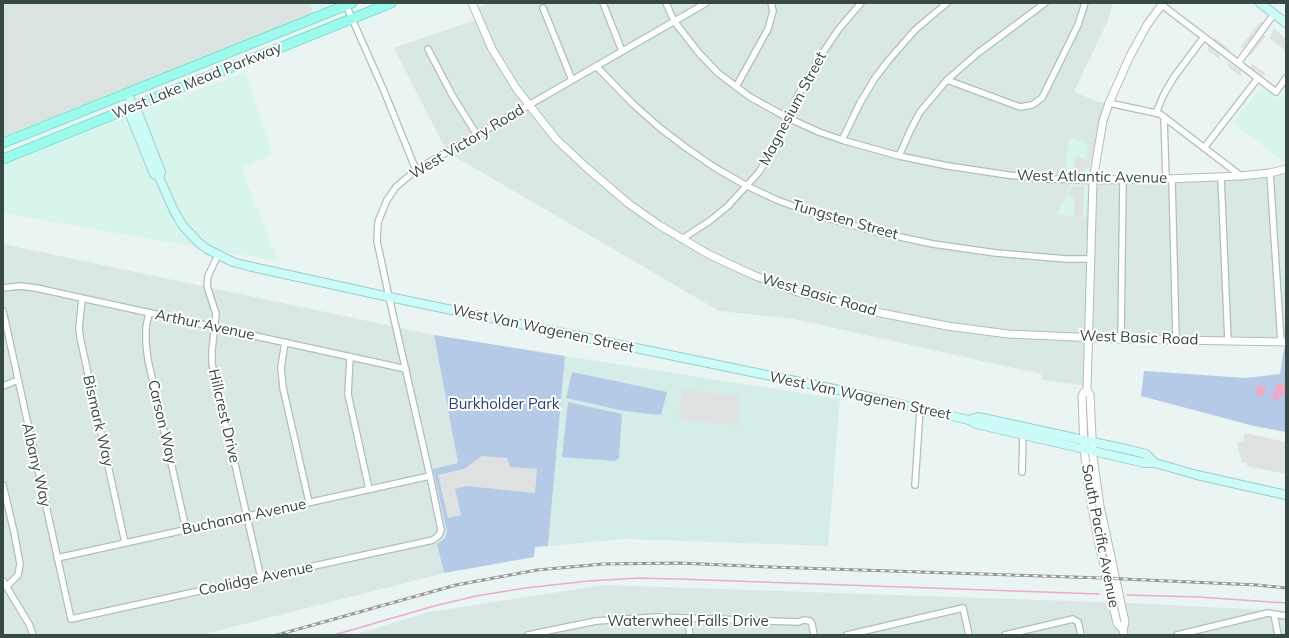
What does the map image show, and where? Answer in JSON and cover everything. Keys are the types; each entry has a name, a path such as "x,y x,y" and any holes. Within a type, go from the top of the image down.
{"main road":[{"name":"West Lake Mead Parkway","path":"3,159 391,3"},
{"path":"1260,3 1286,23"},
{"name":"West Lake Mead Parkway","path":"3,143 349,4"},
{"name":"West Van Wagenen Street","path":"128,93 133,107 131,117 154,174 159,177 174,211 183,226 198,243 218,255 248,266 388,297 839,390 969,420 976,424 1023,431 1088,445 1146,454 1155,462 1197,475 1286,495"}],"street":[{"name":"West Basic Road","path":"472,3 492,49 516,88 556,139 586,168 629,204 659,225 708,254 753,275 798,292 881,313 947,326 1008,334 1121,339 1284,342"},
{"path":"603,3 622,51"},
{"name":"West Atlantic Avenue","path":"666,3 674,21 698,52 718,73 736,87 788,118 819,132 899,156 948,166 1046,179 1123,180 1221,177 1270,173 1286,169"},
{"name":"West Victory Road","path":"439,535 441,530 430,476 379,255 377,240 378,222 387,200 396,187 416,170 706,3"},
{"path":"736,87 768,29 773,11 771,3"},
{"name":"Magnesium Street","path":"682,239 711,220 728,206 747,186 769,157 779,139 798,95 822,54 838,30 861,3"},
{"path":"842,140 860,103 888,61 915,30 947,3"},
{"path":"899,156 920,112 946,80 978,53 1045,3"},
{"path":"946,80 1020,107 1032,105 1042,98 1078,25 1085,3"},
{"path":"349,4 352,19 384,91 416,170"},
{"path":"1162,4 1276,92 1286,78"},
{"name":"South Pacific Avenue","path":"1123,632 1125,622 1102,521 1088,445 1090,395 1087,390 1088,337 1093,180 1103,121 1109,103 1130,56 1147,25 1162,4"},
{"path":"543,8 572,80"},
{"path":"1238,63 1274,14"},
{"path":"1156,113 1164,94 1174,77 1204,37"},
{"path":"428,49 452,95 477,135"},
{"name":"Tungsten Street","path":"596,66 633,104 660,128 690,151 747,186 777,200 820,216 877,232 933,244 996,253 1066,259 1090,259"},
{"path":"1204,148 1258,78"},
{"path":"1109,103 1156,113 1164,117 1240,176"},
{"path":"1164,117 1169,179 1176,340"},
{"path":"1270,173 1284,342"},
{"path":"1221,177 1228,341"},
{"path":"1121,339 1123,180"},
{"name":"Hillcrest Drive","path":"218,255 208,276 207,286 216,314 212,350 214,372 261,578"},
{"name":"Arthur Avenue","path":"3,288 20,286 36,288 406,369"},
{"name":"Bismark Way","path":"82,299 79,328 80,336 125,543"},
{"name":"Albany Way","path":"3,311 71,619"},
{"name":"Carson Way","path":"149,313 146,327 148,360 186,530"},
{"path":"285,342 281,368 283,388 309,502"},
{"path":"350,357 348,394 369,489"},
{"path":"3,386 18,380"},
{"path":"915,485 920,409"},
{"path":"1022,472 1023,431"},
{"name":"Buchanan Avenue","path":"57,558 430,476"},
{"path":"3,485 20,564 18,576 5,584 29,624 33,635"},
{"name":"Coolidge Avenue","path":"71,619 433,540 439,535"},
{"path":"847,635 963,608 969,635"},
{"path":"1177,635 1268,614 1286,616"},
{"path":"1274,614 1278,635"},
{"name":"Waterwheel Falls Drive","path":"528,635 609,619 657,617 798,622 804,620 810,621 814,635"},
{"path":"686,618 690,635"},
{"path":"1005,635 1070,620 1076,620 1079,625 1081,635"}],"shaded area":[{"path":"3,3 310,3 315,18 138,83 3,137"},
{"path":"310,3 337,3 314,12"},
{"path":"489,3 1113,3 1108,20 1074,92 1099,102 1109,103 1093,180 1172,179 1286,169 1286,342 1088,337 1087,386 1042,380 1041,374 794,319 719,311 447,152 394,48 478,19 474,9"},
{"path":"1260,22 1264,22 1244,48 1240,47"},
{"path":"1274,29 1286,38 1286,51 1269,38"},
{"path":"1263,35 1266,36 1251,55 1247,55"},
{"path":"1214,37 1230,50 1230,53 1214,41"},
{"path":"1208,45 1220,55 1220,59 1208,51"},
{"path":"1228,62 1241,71 1241,76 1228,67"},
{"path":"1251,63 1265,73 1263,76 1251,68"},
{"path":"245,72 273,154 241,168 278,261 3,213 3,164"},
{"path":"1262,87 1278,99 1286,89 1286,164 1233,123"},
{"path":"1103,110 1092,157 1088,160 1098,113"},
{"path":"1070,137 1088,145 1086,160 1092,161 1090,172 1088,174 1064,174"},
{"path":"1076,156 1090,161 1090,168 1085,168 1084,172 1074,172"},
{"path":"1071,184 1086,185 1088,187 1086,217 1057,215"},
{"path":"1071,187 1084,187 1083,216 1074,216 1075,197 1067,196"},
{"path":"3,244 434,335 458,463 433,469 447,532 446,538 437,544 444,573 201,635 3,635 3,360 8,358 3,333"},
{"path":"3,334 8,358 3,360"},
{"path":"565,356 840,399 828,546 625,539 548,546"},
{"path":"1280,383 1286,385 1286,395 1280,397 1278,401 1271,398 1278,384"},
{"path":"1259,384 1267,388 1262,397 1255,393"},
{"path":"682,390 738,395 740,406 739,425 679,420"},
{"path":"1245,433 1286,442 1286,474 1247,466 1247,462 1242,463 1237,443 1243,441"},
{"path":"482,456 507,458 510,467 537,469 535,493 466,486 455,489 461,515 448,518 438,475 464,469"},
{"path":"604,585 1129,603 1286,611 1286,635 353,635 429,612"}],"green space":[{"name":"Burkholder Park","path":"434,335 565,356 548,546 535,547 534,557 444,573 437,544 445,538 447,532 433,469 458,463"},
{"path":"1284,348 1286,348 1286,432 1254,426 1141,396 1144,371 1246,378 1280,374"},
{"path":"572,372 667,392 661,415 624,411 566,398"},
{"path":"568,402 622,414 619,458 615,461 562,457"}],"waterway":[{"path":"334,635 434,606 476,596 525,588 588,581 640,578 1099,594"},
{"path":"1127,595 1198,597 1286,603"}],"railway":[{"path":"277,635 456,585 537,570 603,564 679,563 1102,578 1257,585 1286,588"}]}
